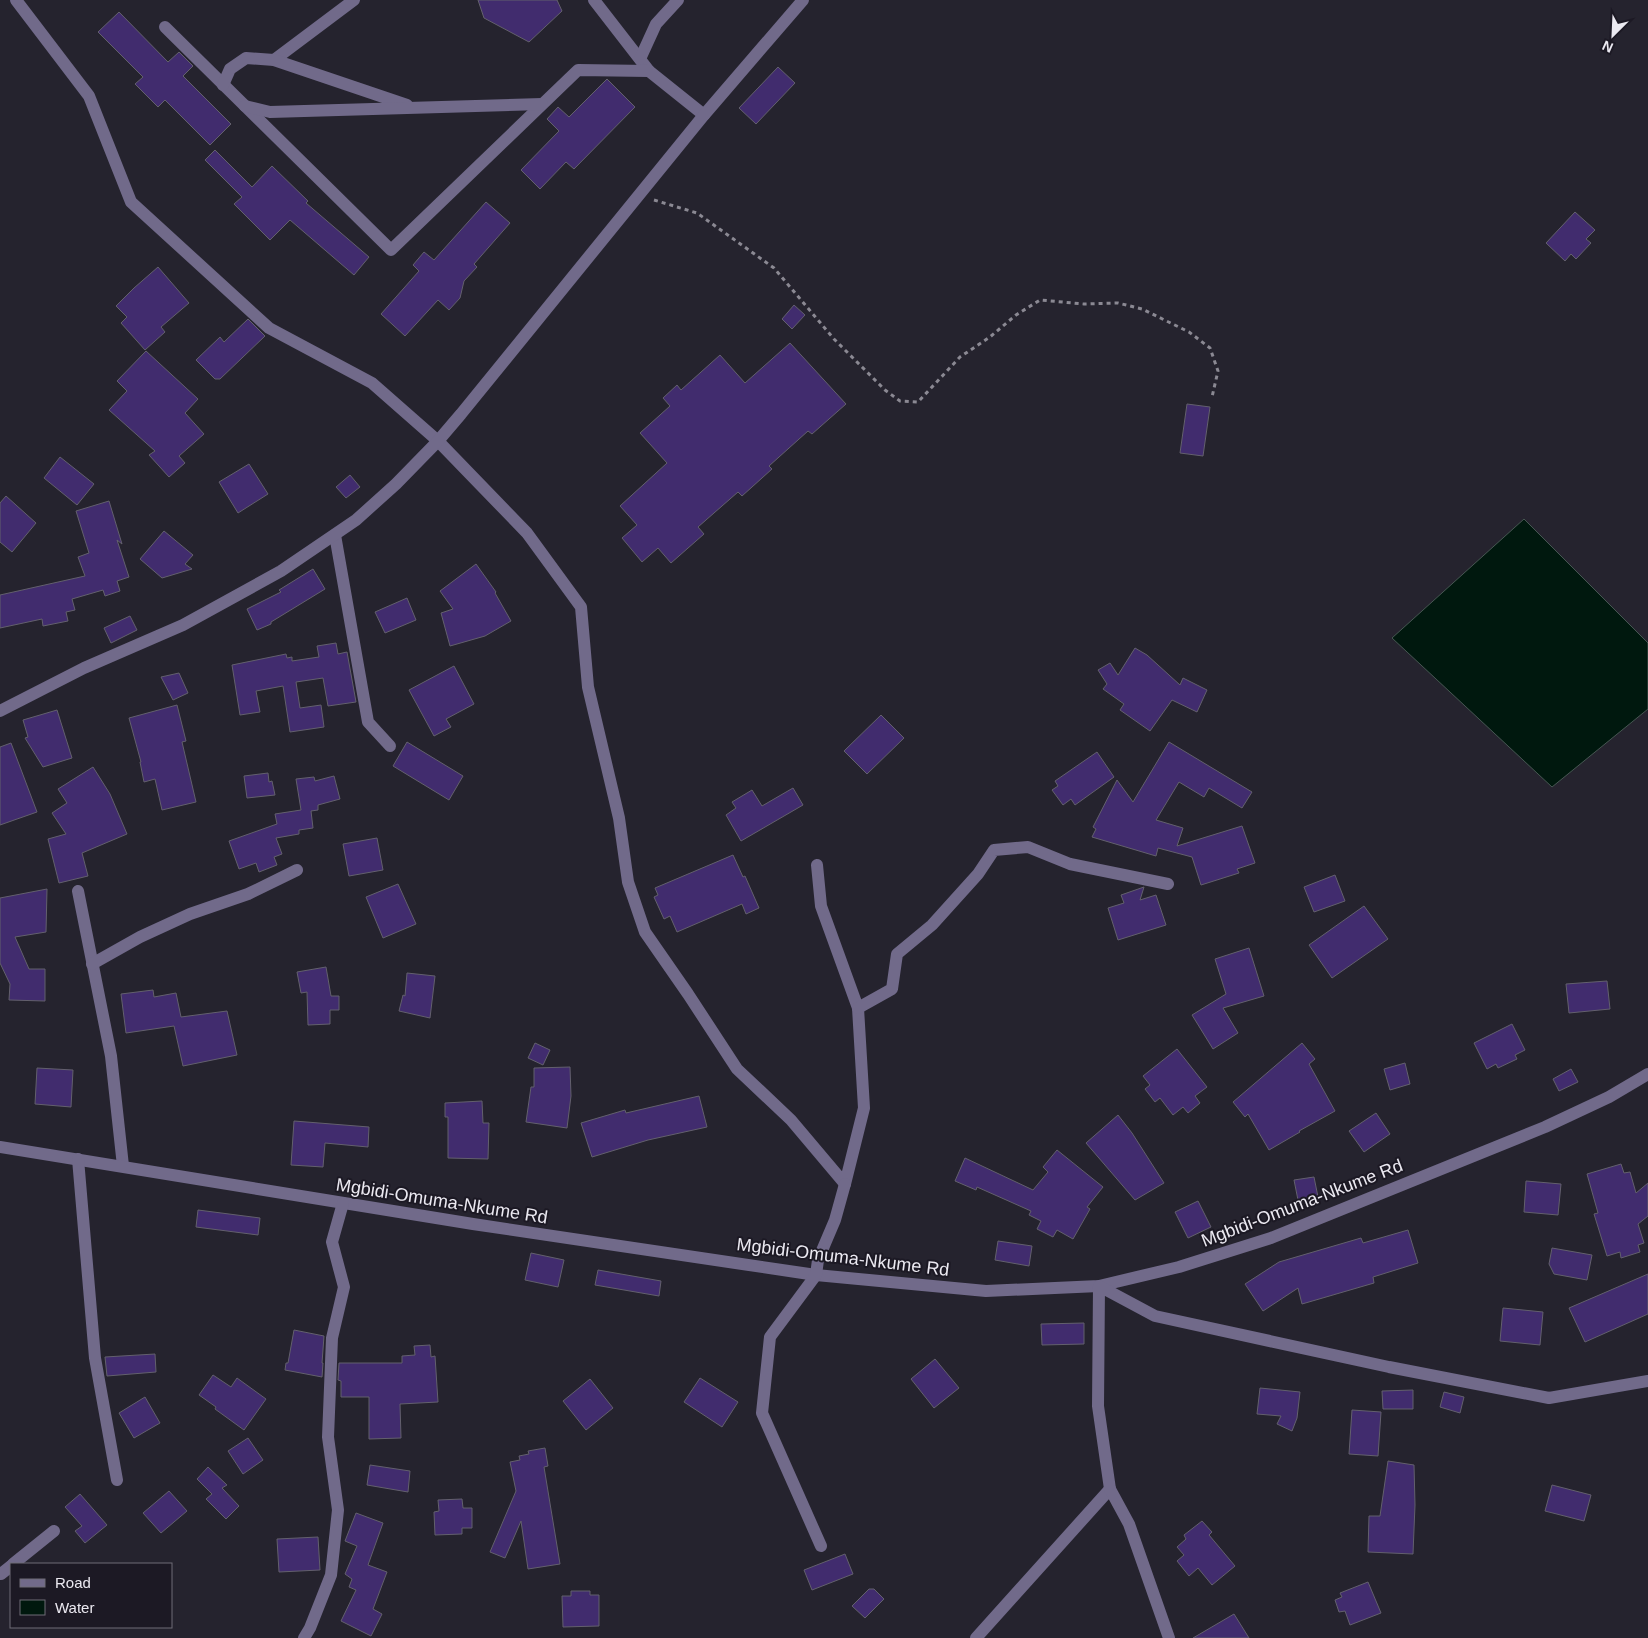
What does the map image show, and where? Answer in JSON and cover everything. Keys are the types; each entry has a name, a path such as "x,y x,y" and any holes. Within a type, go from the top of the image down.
{"street":[{"path":"16,0 89,96 131,202 270,328 372,383 438,441 527,533 582,607 588,687 618,818 628,882 645,932 737,1069 791,1120 845,1184"},
{"path":"274,60 354,0"},
{"path":"594,0 649,71 704,115"},
{"path":"640,59 656,24 678,0"},
{"path":"0,711 84,668 183,625 280,571 356,520 396,484 438,441 704,115 803,0"},
{"path":"165,27 391,250 578,70 649,71"},
{"path":"223,85 230,69 246,58 274,60 416,108"},
{"path":"245,106 270,112 542,104"},
{"path":"335,535 368,722 390,746"},
{"path":"858,1008 892,989 897,954 932,925 978,874 994,850 1028,847 1070,864 1168,884"},
{"path":"818,865 821,906 858,1008 864,1108 835,1220 818,1260 816,1275 770,1336 762,1413 822,1546"},
{"path":"92,964 156,929 190,914 248,894 297,870"},
{"path":"78,891 111,1056 123,1166"},
{"name":"Mgbidi-Omuma-Nkume Rd","path":"0,1147 473,1224 816,1275 986,1291 1099,1286 1179,1267 1271,1238 1545,1127 1609,1097 1648,1074"},
{"path":"78,1159 95,1358 117,1480"},
{"path":"304,1638 310,1628 331,1574 338,1510 328,1437 332,1338 344,1287 332,1242 343,1203"},
{"path":"1169,1638 1130,1524 1110,1489 1098,1406 1099,1286 1154,1316 1389,1367 1549,1398 1648,1381"},
{"path":"976,1638 1110,1489"},
{"path":"14,1563 54,1531"},
{"path":"0,1573 10,1567"}],"path":[{"path":"639,196 697,213 774,268 834,339 885,390 900,401 918,402 960,357 990,338 1016,315 1040,300 1084,304 1118,303 1142,309 1189,332 1210,348 1218,371 1212,397"}],"water":[{"path":"1524,519 1648,643 1648,709 1552,787 1392,638"}],"building":[{"path":"478,0 557,0 562,11 529,42 484,18"},
{"path":"119,12 168,62 179,52 193,66 183,76 231,124 210,145 165,100 158,107 135,84 143,77 98,32"},
{"path":"778,67 795,83 756,124 739,108"},
{"path":"607,79 635,107 574,169 566,162 540,189 521,170 559,131 547,119 558,107 569,117"},
{"path":"215,150 252,187 272,166 308,201 306,203 369,257 354,275 290,220 270,240 234,204 242,197 205,160"},
{"path":"486,202 510,223 474,264 477,267 464,281 460,298 449,310 438,300 405,336 381,314 419,271 413,265 424,252 434,260"},
{"path":"1575,212 1595,230 1586,239 1591,243 1576,259 1571,254 1565,261 1546,243"},
{"path":"158,267 189,303 161,327 165,332 145,350 121,323 127,317 116,306"},
{"path":"794,305 805,315 792,329 782,319"},
{"path":"248,319 265,336 220,379 215,379 196,360 220,337 224,342"},
{"path":"790,343 846,404 812,434 808,431 769,466 772,469 742,496 738,492 698,527 704,534 671,563 658,548 642,562 622,538 637,525 620,506 667,463 640,433 670,406 663,398 677,385 681,390 720,355 745,383"},
{"path":"146,351 198,399 185,413 204,434 179,456 185,463 169,477 149,455 155,451 109,410 127,391 117,381"},
{"path":"1187,404 1210,407 1203,456 1180,453"},
{"path":"60,457 94,484 77,505 44,478"},
{"path":"249,464 268,494 238,513 219,482"},
{"path":"350,475 360,487 346,498 336,487"},
{"path":"6,496 36,523 12,552 0,542 0,503"},
{"path":"109,501 122,544 117,540 129,577 117,581 120,591 105,596 103,590 72,599 75,610 66,612 68,621 43,626 42,619 0,628 0,595 85,576 78,557 89,553 76,511"},
{"path":"164,531 193,555 185,564 192,569 162,578 140,559"},
{"path":"476,564 496,592 511,621 485,636 450,646 441,613 453,609 440,591"},
{"path":"313,569 325,589 271,622 271,624 257,630 247,609 281,592 279,590"},
{"path":"407,598 416,620 385,633 375,612"},
{"path":"130,616 137,630 111,643 104,628"},
{"path":"336,643 338,654 347,652 356,702 328,706 323,678 296,682 300,708 321,705 324,727 290,732 283,686 256,691 260,712 240,715 232,665 286,654 287,658 292,657 292,661 319,657 317,646"},
{"path":"1135,648 1147,655 1180,685 1183,678 1207,690 1197,712 1172,700 1150,731 1120,710 1124,704 1103,689 1107,684 1098,670 1110,663 1118,675"},
{"path":"454,666 474,704 446,719 451,727 434,736 409,690"},
{"path":"179,673 188,693 173,700 161,677"},
{"path":"177,705 186,741 182,742 196,802 162,810 155,779 144,782 141,762 129,718"},
{"path":"57,710 72,758 43,767 25,738 28,737 23,720"},
{"path":"881,715 904,738 867,774 844,751"},
{"path":"407,742 463,776 449,800 393,766"},
{"path":"1169,742 1252,792 1242,808 1209,788 1204,797 1179,782 1156,820 1183,828 1177,846 1242,826 1255,863 1237,869 1239,873 1201,885 1192,857 1158,848 1156,856 1092,837 1096,829 1093,827 1117,780 1133,802"},
{"path":"11,743 37,812 0,825 0,747"},
{"path":"1097,752 1114,777 1075,805 1071,799 1063,805 1052,790 1058,786 1055,781"},
{"path":"93,767 110,794 127,834 82,853 88,876 59,883 48,839 66,834 52,813 67,803 58,789"},
{"path":"268,773 269,782 272,781 275,795 247,798 244,776"},
{"path":"334,776 340,799 318,805 318,810 311,811 313,828 299,830 299,834 276,838 282,854 274,857 277,865 259,872 256,863 239,869 229,841 277,824 275,814 301,810 296,779 314,777 315,781"},
{"path":"793,788 803,805 741,841 726,815 736,808 732,802 752,790 762,806"},
{"path":"377,838 383,870 349,876 343,844"},
{"path":"733,855 743,877 745,876 759,908 746,914 742,904 677,932 670,916 664,919 654,897 658,895 655,888"},
{"path":"1335,875 1345,901 1314,912 1304,887"},
{"path":"398,884 416,924 383,938 366,897"},
{"path":"1144,887 1140,900 1156,895 1166,925 1118,940 1108,908 1124,903 1121,895"},
{"path":"47,889 46,932 15,937 29,969 45,969 45,1001 9,1000 10,984 0,963 0,898"},
{"path":"1364,906 1388,939 1332,978 1309,945"},
{"path":"1249,948 1264,996 1223,1008 1238,1033 1213,1049 1192,1015 1226,994 1215,959"},
{"path":"326,967 331,996 339,996 339,1010 330,1010 330,1024 308,1025 307,992 301,993 297,972"},
{"path":"407,973 435,976 430,1018 399,1011 403,995 405,996"},
{"path":"1607,981 1610,1009 1569,1013 1566,984"},
{"path":"153,990 154,997 176,993 181,1017 227,1011 237,1055 183,1066 174,1026 126,1033 121,994"},
{"path":"1512,1024 1525,1050 1515,1055 1517,1059 1498,1068 1496,1064 1487,1069 1474,1043"},
{"path":"535,1043 550,1050 543,1065 528,1058"},
{"path":"1302,1043 1315,1059 1309,1064 1335,1111 1269,1150 1248,1114 1245,1117 1233,1102"},
{"path":"1177,1049 1207,1087 1195,1096 1200,1103 1188,1113 1183,1107 1173,1115 1160,1098 1155,1102 1145,1089 1150,1085 1143,1076"},
{"path":"1405,1063 1410,1084 1390,1090 1384,1069"},
{"path":"570,1067 571,1096 567,1128 526,1122 531,1087 534,1087 534,1068"},
{"path":"37,1068 73,1070 71,1107 35,1104"},
{"path":"1571,1069 1578,1082 1559,1091 1553,1079"},
{"path":"699,1096 707,1127 648,1140 592,1157 581,1123 625,1110 626,1113"},
{"path":"482,1101 483,1123 489,1123 488,1159 448,1158 448,1117 445,1117 445,1103"},
{"path":"1376,1113 1390,1134 1364,1152 1349,1131"},
{"path":"1118,1115 1132,1133 1164,1183 1135,1200 1086,1143"},
{"path":"294,1121 369,1127 368,1147 325,1143 323,1167 291,1165"},
{"path":"1057,1150 1103,1187 1087,1207 1090,1209 1073,1239 1057,1230 1053,1237 1037,1229 1041,1221 1029,1215 1031,1211 977,1187 976,1190 955,1181 965,1158 1033,1190 1048,1172 1043,1167"},
{"path":"1621,1164 1624,1173 1630,1172 1636,1193 1648,1183 1648,1216 1638,1224 1644,1243 1638,1245 1640,1252 1621,1258 1620,1252 1607,1256 1594,1214 1598,1213 1587,1174"},
{"path":"1314,1177 1318,1197 1298,1200 1294,1180"},
{"path":"1526,1181 1561,1184 1558,1215 1524,1212"},
{"path":"1198,1201 1211,1227 1188,1238 1175,1212"},
{"path":"198,1210 260,1218 258,1235 196,1227"},
{"path":"1408,1230 1418,1263 1373,1277 1374,1283 1302,1304 1298,1288 1263,1311 1245,1284 1279,1262 1361,1238 1363,1243"},
{"path":"998,1241 1032,1246 1029,1266 995,1260"},
{"path":"1552,1248 1592,1255 1587,1280 1554,1274 1549,1264"},
{"path":"531,1253 564,1260 558,1287 525,1280"},
{"path":"598,1270 661,1281 659,1296 595,1285"},
{"path":"1648,1274 1648,1314 1585,1342 1569,1308"},
{"path":"1503,1308 1543,1312 1540,1345 1500,1341"},
{"path":"1084,1323 1084,1344 1042,1345 1041,1324"},
{"path":"294,1330 324,1336 322,1377 285,1370"},
{"path":"430,1345 431,1357 435,1356 438,1402 400,1404 401,1438 369,1439 369,1397 341,1397 341,1381 338,1380 339,1363 402,1363 402,1356 415,1355 414,1346"},
{"path":"155,1354 156,1372 107,1376 105,1357"},
{"path":"935,1359 959,1388 934,1408 911,1379"},
{"path":"213,1375 231,1387 237,1378 266,1399 244,1430 199,1395"},
{"path":"700,1378 738,1402 722,1427 684,1402"},
{"path":"590,1379 613,1408 586,1430 563,1401"},
{"path":"1260,1388 1300,1392 1297,1418 1292,1431 1277,1424 1281,1416 1257,1414"},
{"path":"1413,1390 1413,1409 1383,1409 1382,1391"},
{"path":"1444,1392 1464,1397 1460,1413 1440,1407"},
{"path":"145,1397 160,1423 134,1438 119,1413"},
{"path":"1352,1410 1381,1412 1378,1456 1349,1454"},
{"path":"248,1438 263,1460 243,1474 228,1451"},
{"path":"545,1448 548,1466 544,1467 560,1564 528,1569 521,1521 505,1558 490,1552 516,1491 510,1462 520,1460 519,1456 529,1454 528,1451"},
{"path":"1388,1461 1414,1465 1413,1554 1368,1552 1369,1516 1380,1516"},
{"path":"370,1465 410,1471 408,1492 367,1485"},
{"path":"208,1467 227,1485 222,1488 239,1506 226,1519 206,1499 212,1494 197,1479"},
{"path":"1552,1485 1591,1495 1584,1521 1545,1511"},
{"path":"169,1491 187,1511 161,1533 143,1513"},
{"path":"80,1494 107,1525 85,1543 75,1531 82,1526 65,1507"},
{"path":"462,1499 463,1508 472,1508 472,1528 462,1528 462,1534 435,1535 434,1512 439,1511 438,1500"},
{"path":"356,1513 383,1523 368,1565 387,1572 373,1609 382,1614 371,1636 341,1621 356,1590 349,1587 352,1579 345,1574 357,1546 345,1541"},
{"path":"1202,1521 1212,1532 1209,1535 1235,1566 1212,1585 1198,1568 1189,1576 1177,1561 1184,1555 1177,1547 1186,1539 1184,1535"},
{"path":"318,1537 320,1570 279,1572 277,1539"},
{"path":"845,1554 853,1574 812,1590 804,1570"},
{"path":"1368,1582 1381,1613 1350,1625 1345,1611 1339,1612 1335,1600 1342,1597 1340,1593"},
{"path":"869,1589 874,1589 884,1599 865,1618 852,1606"},
{"path":"571,1591 590,1591 590,1595 599,1595 599,1626 563,1627 562,1596 571,1596"},
{"path":"1234,1614 1249,1638 1193,1638"}]}
